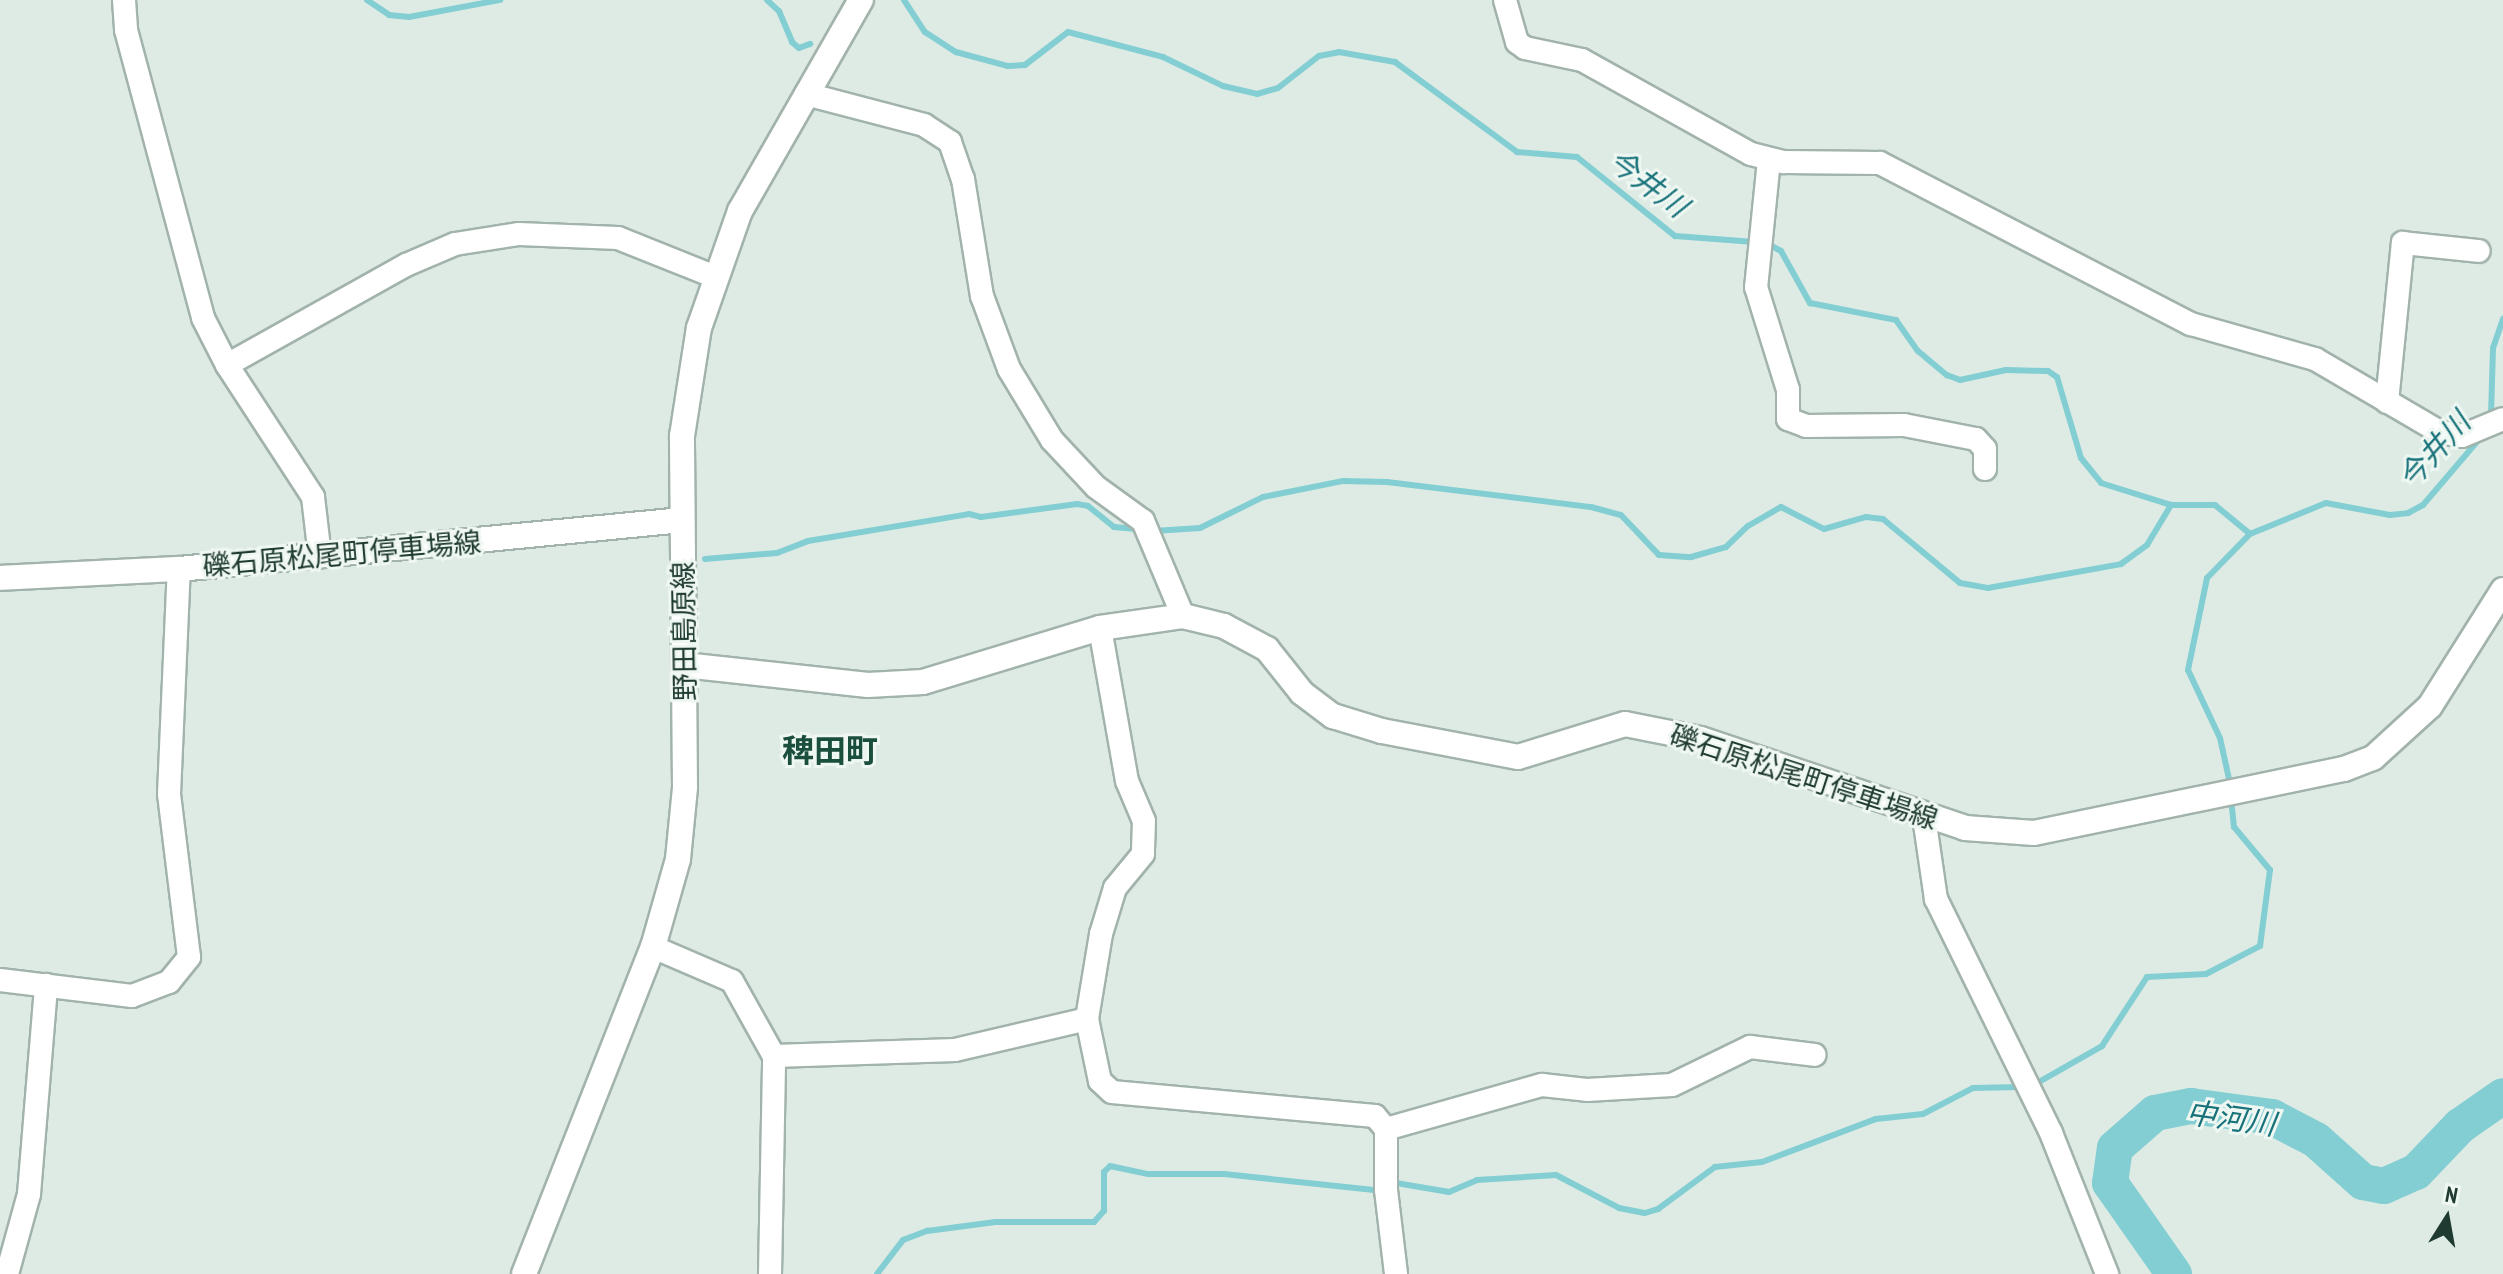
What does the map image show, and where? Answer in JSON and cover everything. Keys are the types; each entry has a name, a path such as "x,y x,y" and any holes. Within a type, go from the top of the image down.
{"main road":[{"name":"野田島原線","path":"524,1274 653,947 682,833 682,520 688,383 713,276 740,211 861,0"},
{"name":"礫石原松尾町停車場線","path":"0,578 179,569 682,520"},
{"name":"礫石原松尾町停車場線","path":"684,665 868,685 923,682 1100,628 1183,616 1224,626 1267,649 1302,693 1333,716 1382,731 1518,757 1625,724 1701,739 1924,817 1988,832 2034,833 2344,769 2373,758 2430,706 2503,590"}],"street":[{"path":"124,0 126,30 203,318 227,365 313,497 320,557"},
{"path":"1505,0 1517,42 1525,48 1582,60 1672,114 1769,160 1857,160 1901,170 2191,324 2298,351 2440,432 2462,436 2492,424"},
{"path":"806,94 924,125 950,142 963,179 982,296 1009,369 1052,440 1096,487 1143,521 1155,540 1183,616"},
{"path":"1769,160 1756,287 1788,390 1786,413 1792,422 1878,422 1976,439 1985,449 1985,469"},
{"path":"227,365 406,265 455,244 519,234 618,238 713,276"},
{"path":"2387,402 2403,243 2479,251"},
{"path":"0,980 132,996 169,982 189,957 169,794 179,569"},
{"path":"1100,628 1127,781 1144,821 1143,854 1115,888 1101,934 1087,1019 1100,1081 1112,1092 1364,1112 1386,1129"},
{"path":"1924,817 1936,899 2027,1088 2107,1274"},
{"path":"653,947 732,981 774,1056 770,1274"},
{"path":"7,1274 29,1194 46,985"},
{"path":"774,1056 955,1050 1087,1019"},
{"path":"1386,1129 1542,1085 1587,1090 1672,1085 1750,1047 1815,1055"},
{"path":"1386,1129 1386,1184 1396,1274"}],"waterway":[{"name":"今井川","path":"367,0 389,15 409,17 500,0"},
{"name":"今井川","path":"767,0 779,11 792,42 799,48 810,44"},
{"name":"今井川","path":"904,0 925,32 956,52 1008,66 1025,65 1068,32 1163,57 1223,86 1257,94 1278,88 1319,56 1339,52 1395,62 1517,152 1577,157 1675,236 1755,242"},
{"name":"今井川","path":"1766,243 1781,251 1810,303 1896,320 1918,351 1947,375 1960,380 2006,370 2048,371 2057,377 2081,458 2101,483 2171,505 2215,505 2250,534 2326,503 2390,515 2408,513 2423,505 2481,437"},
{"name":"今井川","path":"2491,416 2493,348 2503,319"},
{"path":"1154,531 1200,528 1263,497 1343,481 1387,482 1591,507 1621,515 1659,555 1691,557 1726,547 1748,526 1781,507 1824,529 1866,517 1883,519 1960,583 1988,588 2121,564 2147,545 2171,505"},
{"path":"705,559 777,553 808,541 969,514 981,517 1077,504 1088,506 1114,527 1139,529"},
{"path":"2231,788 2220,738 2188,670 2207,578 2250,534"},
{"path":"2032,1086 2102,1046 2147,977 2206,974 2260,946 2270,870 2234,827 2231,800"},
{"path":"1390,1182 1449,1192 1477,1180 1556,1175 1619,1208 1645,1213 1658,1209 1715,1167 1762,1162 1876,1119 1923,1114 1973,1088 2020,1087"},
{"name":"中河川","path":"2174,1274 2110,1183 2115,1148 2155,1113 2191,1106 2272,1117 2316,1140 2363,1182 2384,1186 2416,1172 2460,1126 2503,1096"},
{"path":"877,1274 903,1240 927,1231 995,1222 1094,1222 1104,1211 1104,1172 1110,1166 1148,1174 1224,1174 1374,1190 1380,1186"}],"district":[{"name":"稗田町","path":"830,750"}]}
